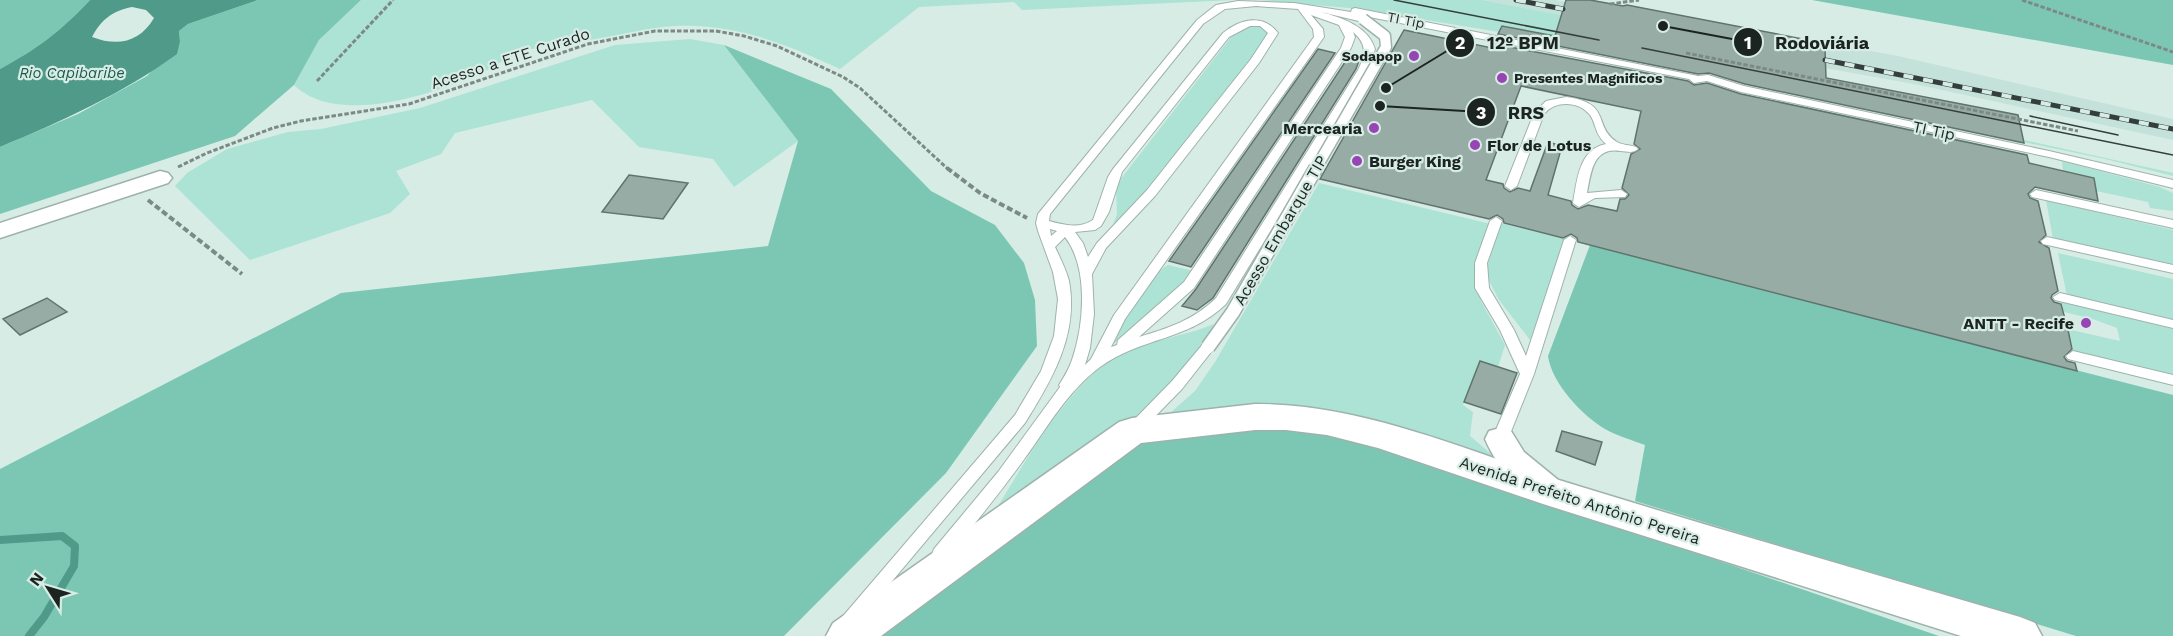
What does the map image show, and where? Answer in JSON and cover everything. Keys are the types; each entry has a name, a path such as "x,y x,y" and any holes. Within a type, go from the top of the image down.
{"street":[{"path":"0,231 160,178"},
{"name":"Avenida Prefeito Antônio Pereira","path":"1132,431 1255,417 1286,417 1327,422 1384,436 1557,494 2020,636"},
{"path":"848,636 1132,431"},
{"path":"1500,439 1506,454 1522,471 1557,494"}],"lane":[{"path":"835,636 1020,419 1039,389 1062,339 1064,309 1062,281 1042,223 1044,214 1050,205 1211,11 1238,3 1326,7"},
{"path":"1112,352 1195,323 1213,311 1364,67 1370,47 1365,38 1342,22 1302,9 1273,3"},
{"name":"Acesso Embarque TIP","path":"1132,431 1177,386 1233,312 1386,47 1385,36 1363,19 1326,7"},
{"name":"TI Tip","path":"1326,7 1375,14 1658,71 1686,74 1693,76 1693,84 1708,78 1741,89 2049,154 2173,184"},
{"path":"1097,362 1129,303 1319,37 1318,29 1302,9"},
{"path":"1058,398 1097,362 1112,352 1190,285 1346,48 1350,37 1342,22"},
{"path":"1042,223 1066,231 1093,226 1099,221 1104,213 1110,180 1226,35 1242,24 1262,24 1270,28 1273,33 1255,61 1151,193 1101,246 1086,273"},
{"path":"1511,186 1544,105 1571,102 1587,107 1596,115 1600,130 1614,145"},
{"path":"1621,194 1592,195 1579,203 1589,160 1596,150 1614,145 1632,149"},
{"path":"2036,194 2158,221 2173,222"},
{"path":"1496,221 1481,263 1482,288 1507,330 1527,374"},
{"path":"1049,246 1066,231"},
{"path":"907,592 984,502 1058,398 1079,362 1086,328 1086,273 1076,243 1066,231"},
{"path":"1500,439 1527,374 1570,240"},
{"path":"2047,241 2173,269"},
{"path":"2060,297 2173,324"},
{"path":"2073,356 2173,380"}],"path":[{"path":"317,81 393,0"},
{"path":"1610,4 1639,0"},
{"path":"2022,0 2173,52"},
{"name":"Acesso a ETE Curado","path":"160,178 207,153 263,131 302,121 409,104 588,44 655,31 716,31 777,46 843,77 860,88 970,187 1011,212 1042,223"},
{"path":"1686,53 2078,131"},
{"path":"160,178 149,187 145,196 151,204 242,274"}],"shaded area":[{"path":"0,0 90,0 48,39 0,69"},
{"path":"258,0 361,0 319,40 294,85 235,136 0,214 0,147 78,114 147,76 180,41 179,31 188,24"},
{"path":"361,0 1233,0 1022,10 1014,2 919,7 840,69 800,51 739,32 697,26 645,29 523,51 463,81 413,97 360,105 335,104 312,97 294,85 319,40"},
{"path":"1260,0 1482,0 1604,23 1597,44 1503,26 1499,32 1360,9"},
{"path":"1483,0 1556,0 1565,2 1561,15"},
{"path":"1812,0 2173,0 2173,65"},
{"path":"1259,25 1270,34 1148,192 1111,230 1117,214 1116,185 1238,28"},
{"path":"690,39 724,45 798,141 734,187 713,159 639,147 592,100 455,133 441,154 396,171 410,194 390,213 250,260 175,186 187,173 227,149 288,132 321,129 420,108 615,45"},
{"path":"1803,39 1898,56 2173,119 2173,140 1919,85 1825,68 1825,49 1803,45"},
{"path":"724,45 831,89 931,191 995,225 1024,263 1035,300 1037,346 946,473 784,636 0,636 0,469 341,293 768,246 798,141"},
{"path":"1722,73 2173,173 2173,176 2105,159 1855,107"},
{"path":"2062,161 2160,187 2173,193 2173,211 2150,208 2148,202 2096,191 2094,178 2063,171"},
{"path":"1319,183 1491,224 1474,277 1481,301 1505,345 1498,367 1480,361 1463,405 1473,412 1470,436 1516,475 1161,421 1195,391 1215,362"},
{"path":"2046,200 2173,230 2173,267 2053,239"},
{"path":"1501,223 1566,239 1530,340 1499,300 1485,273"},
{"path":"1590,245 2173,395 2173,636 2076,636 1635,501 1645,445 1610,431 1587,416 1562,388 1555,377 1548,356"},
{"path":"2058,253 2173,279 2173,321 2067,296"},
{"path":"1168,265 1194,271 1182,286 1111,346 1143,289"},
{"path":"2061,302 2173,329 2173,378 2074,353 2067,329 2120,341 2117,328 2064,312"},
{"path":"1214,324 1175,381 1138,418 1094,450 998,506 1050,424 1066,403 1100,368 1129,351"},
{"path":"1269,425 1344,433 1939,636 853,636 1138,441"}],"water":[{"name":"Rio Capibaribe","path":"90,0 258,0 188,24 179,31 180,41 177,54 135,82 91,106 0,147 0,69 48,39","holes":["132,7 146,10 154,18 135,37 119,42 92,37 103,21 113,14"]}],"building":[{"path":"1566,0 1590,0 1627,5 1803,39 1803,45 1825,49 1826,78 2018,115 2024,143 1745,84 1709,73 1698,74 1498,34 1502,26 1555,36"},
{"path":"1404,30 1492,48 1494,44 1688,81 1694,85 1707,83 1741,94 2027,155 2029,163 2094,178 2098,201 2035,187 2028,194 2030,198 2038,201 2046,235 2039,242 2049,248 2058,291 2051,298 2054,302 2061,304 2068,330 2072,349 2064,357 2067,361 2075,363 2077,371 1578,242 1577,238 1571,234 1563,238 1504,223 1503,219 1497,215 1489,219 1320,179","holes":["1521,86 1641,111 1634,144 1640,149 1631,154 1622,188 1629,195 1625,199 1620,199 1617,211 1588,205 1578,209 1572,205 1571,201 1548,195 1562,146 1548,142 1530,191 1518,188 1510,192 1504,188 1503,184 1486,180"]},
{"path":"1318,49 1335,53 1191,267 1169,261"},
{"path":"1349,56 1360,58 1356,69 1213,298 1197,310 1182,306 1196,289"},
{"path":"629,175 688,183 663,219 602,212"},
{"path":"47,298 67,312 20,335 3,319"},
{"path":"1480,361 1517,373 1501,414 1464,402"},
{"path":"1562,431 1602,442 1595,465 1556,451"}],"waterway":[{"path":"0,540 62,536 75,546 74,566 44,617 29,636"}],"tram line":[{"path":"1394,0 1599,40"},
{"path":"1642,48 2173,155"},
{"path":"2030,116 2118,135"}],"railway":[{"path":"1516,0 1563,9"},
{"path":"1825,60 2173,129"}],"place":[{"name":"Rodoviária","path":"1663,26"},
{"name":"Sodapop","path":"1414,56"},
{"name":"Presentes Magnificos","path":"1502,78"},
{"name":"12º BPM","path":"1386,88"},
{"name":"RRS","path":"1380,106"},
{"name":"Mercearia","path":"1374,128"},
{"name":"Flor de Lotus","path":"1475,145"},
{"name":"Burger King","path":"1357,161"},
{"name":"ANTT - Recife","path":"2086,323"}]}
